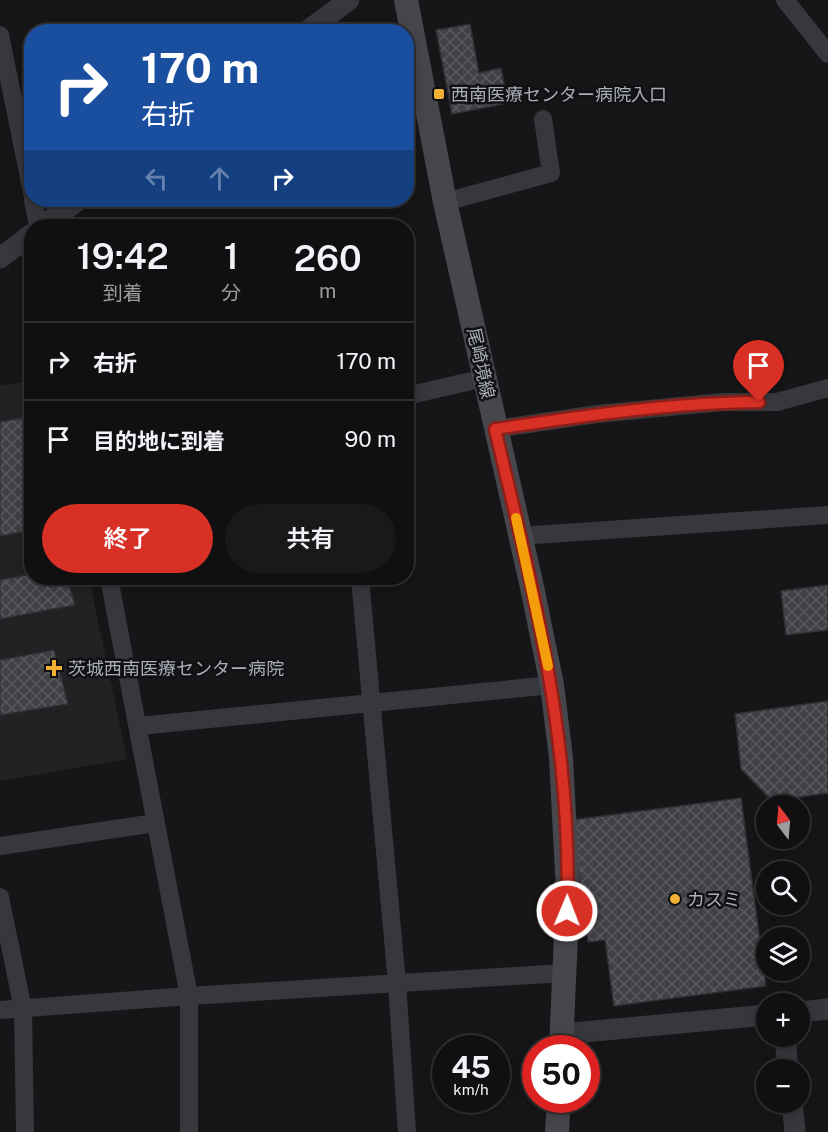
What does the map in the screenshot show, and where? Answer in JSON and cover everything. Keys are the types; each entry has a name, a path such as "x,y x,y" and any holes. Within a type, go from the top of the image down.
{"main road":[{"name":"尾崎境線","path":"406,0 411,24"},
{"name":"尾崎境線","path":"414,41 445,202 552,685 561,758 567,870 562,1035"},
{"path":"557,1132 558,1113"}],"street":[{"path":"317,24 349,0"},
{"path":"785,0 828,54"},
{"path":"0,35 24,153"},
{"path":"445,202 551,173 543,119"},
{"path":"50,219 68,207"},
{"path":"0,258 24,240"},
{"path":"414,394 484,378"},
{"path":"495,429 597,414 722,402 777,402 828,388"},
{"path":"520,536 828,515"},
{"path":"110,585 189,996 189,1132"},
{"path":"361,585 397,983 407,1132"},
{"path":"139,726 552,685"},
{"path":"0,846 155,823"},
{"path":"0,897 23,1009 26,1132"},
{"path":"0,1010 189,996 564,974"},
{"path":"810,1011 828,1009"},
{"path":"600,1036 756,1016"},
{"path":"793,1113 795,1132"}],"shaded area":[{"name":"茨城西南医療センター病院","path":"24,381 24,585 90,585 127,759 0,781 0,386"}],"building":[{"path":"470,24 479,73 501,68 508,103 452,114 436,30"},
{"path":"24,418 24,532 0,536 0,422"},
{"path":"24,576 24,585 69,585 75,605 0,619 0,580"},
{"path":"828,585 828,630 786,635 781,591"},
{"path":"54,650 68,704 0,715 0,660"},
{"path":"828,701 828,793 810,796 766,795 741,769 735,714"},
{"path":"741,798 758,927 756,927 756,981 765,981 766,986 614,1006 605,940 588,942 572,820"}],"slow traffic":[{"path":"516,518 548,666"}],"place":[{"name":"西南医療センター病院入口","path":"439,94"},
{"name":"茨城西南医療センター病院","path":"54,668"},
{"name":"カスミ","path":"675,899"}],"route":[{"path":"567,911 561,758 552,685 495,429 597,414 722,402 759,402"}]}
